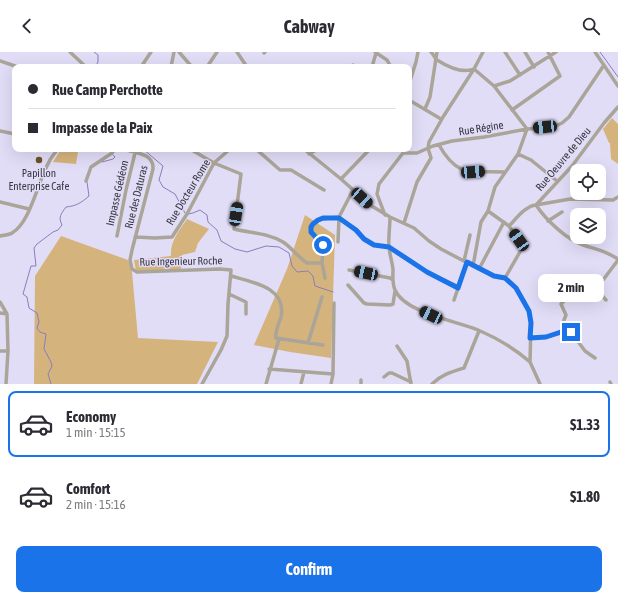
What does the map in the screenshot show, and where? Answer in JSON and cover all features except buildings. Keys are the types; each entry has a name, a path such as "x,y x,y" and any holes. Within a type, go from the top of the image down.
{"street":[{"path":"70,52 83,64"},
{"path":"143,64 151,52"},
{"path":"172,64 174,52"},
{"path":"179,52 189,64"},
{"path":"209,64 217,52"},
{"path":"237,52 245,64"},
{"path":"373,64 376,52 387,60 389,64"},
{"path":"412,75 418,52"},
{"path":"431,52 436,59 456,70 467,72 474,69"},
{"path":"425,109 430,97 437,52"},
{"path":"404,223 417,182 431,158 428,148 429,142 483,52"},
{"path":"505,52 520,75"},
{"path":"525,52 534,66"},
{"path":"512,110 560,76 548,52"},
{"path":"494,86 510,81 556,52"},
{"path":"595,52 618,86"},
{"path":"0,61 12,65"},
{"name":"Rue Régine","path":"403,152 417,154 428,148 452,141 553,127 562,124 604,65"},
{"path":"473,266 481,222 488,211 495,187 518,154 527,130 494,86 474,69"},
{"path":"412,102 442,119"},
{"name":"Rue Oeuvre de Dieu","path":"509,226 531,206 536,205 572,166 604,123 618,107"},
{"path":"0,131 12,133"},
{"path":"439,145 448,160 460,168 473,172 505,172"},
{"path":"0,236 12,234 21,225 49,161 56,152"},
{"path":"86,180 92,167 113,152"},
{"name":"Rue des Daturas","path":"132,152 145,155 151,158 154,163 130,260 132,269"},
{"path":"197,152 214,163 241,174 234,229 274,238 290,248 307,263 322,263"},
{"name":"Rue Docteur Rome","path":"135,237 172,237 187,214 214,163 227,152"},
{"path":"259,152 280,170 291,170 324,190"},
{"path":"308,152 370,205 390,217 414,228 437,247 479,270 494,276 505,278 516,288 529,311 531,323 530,362"},
{"path":"341,179 368,152"},
{"path":"385,214 377,194 379,184 403,152"},
{"name":"Impasse Gédéon","path":"117,236 135,153"},
{"path":"518,154 531,160 557,181"},
{"path":"338,242 339,218 353,190"},
{"path":"606,300 598,288 618,259 606,252 581,245 562,233 548,221 536,205 570,199 613,200 618,197"},
{"path":"0,202 29,209"},
{"path":"488,211 509,226 519,240 521,250 505,278"},
{"path":"548,221 562,212"},
{"path":"348,284 364,303 371,305 393,304 395,291 392,259 389,247 390,217"},
{"path":"325,278 322,263 323,245 311,232 311,227 318,220 339,218 356,230 364,239 374,245 389,247 427,272 458,288"},
{"path":"479,270 504,222"},
{"path":"454,300 465,262 470,235"},
{"name":"Rue Ingenieur Roche","path":"132,269 137,272 220,269 231,270 231,276"},
{"path":"349,270 390,278 393,280"},
{"path":"202,384 227,336 231,276 268,288 278,297 280,302 281,316 276,336 278,339 266,384"},
{"path":"395,291 401,298 411,305 439,319 459,323 479,331 521,354 530,362 540,384"},
{"path":"564,331 564,320 566,315 561,304 574,291"},
{"path":"229,294 246,302 246,314"},
{"path":"308,343 322,297"},
{"path":"0,302 7,314 8,351 6,384"},
{"path":"331,384 333,374 334,303"},
{"path":"0,313 7,314"},
{"path":"432,384 439,377 447,373 464,368 479,331"},
{"path":"530,338 546,337 564,331 571,332 585,351 595,358"},
{"path":"278,339 323,345"},
{"path":"397,346 406,361 411,383"},
{"path":"0,351 8,351"},
{"path":"269,369 333,374"},
{"path":"301,384 304,372"},
{"path":"384,376 392,373 411,383"}],"shaded area":[{"path":"612,118 618,124 618,164 611,159 610,143 603,129"},
{"path":"59,152 78,152 76,164 53,162"},
{"path":"305,215 335,235 331,358 254,345 287,269"},
{"path":"187,219 209,229 198,243 195,252 182,255 181,269 136,271 134,260 171,256 174,241"},
{"path":"61,236 128,260 132,272 138,338 218,342 197,384 34,384 35,276"}],"waterway":[{"path":"94,52 98,55 97,64"},
{"path":"600,52 618,77"},
{"path":"147,152 163,166 159,180 163,187 175,194 185,213"},
{"path":"102,162 113,159 115,157 112,154"},
{"path":"51,384 48,374 52,366 44,349 46,334 40,332 37,328 39,322 37,313 29,308 27,297 23,294 31,266 36,266 34,248 37,244 58,230 62,225 60,220 66,207 78,204 89,196 87,182"},
{"path":"188,214 200,210 207,215 208,222 217,230 221,241 235,249 247,252 266,246 279,247 289,253 292,266 297,272 308,271 313,276 315,286 333,292"}],"place":[{"name":"Papillon Enterprise Cafe","path":"39,160"}],"route":[{"path":"323,245 311,232 311,227 318,220 323,218 339,218 356,230 364,239 374,245 389,247 427,272 458,288 467,262 479,270 494,276 505,278 516,288 529,311 531,323 530,338 546,337 564,331 571,332"}]}
